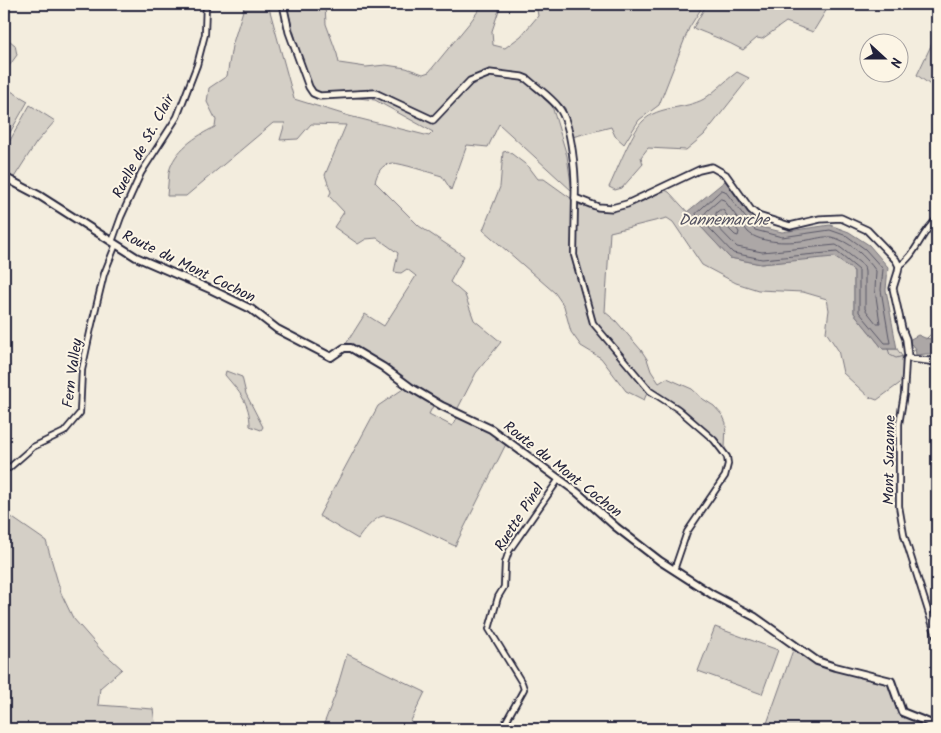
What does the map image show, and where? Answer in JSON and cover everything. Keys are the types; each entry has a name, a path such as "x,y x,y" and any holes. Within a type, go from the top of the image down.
{"main road":[{"name":"Route du Mont Cochon","path":"4,177 40,196 143,260 251,309 277,329 328,356 335,356 347,347 363,354 410,387 442,406 491,429 559,479 660,562 713,595 755,617 817,661 835,668 891,681 902,712 937,726"}],"street":[{"name":"Ruelle de St. Clair","path":"114,243 121,217 141,174 177,116 197,65 205,34 206,4"},
{"path":"282,4 309,87 313,93 320,96 375,93 433,120 470,81 490,73 527,79 558,106 564,115 573,156 575,185 574,255 593,323 650,391 678,409 714,440 727,457 728,464 725,476 687,532 674,570"},
{"path":"575,198 598,207 612,208 627,204 699,170 712,167 726,175 751,210 758,216 790,226 820,219 841,218 867,230 896,260 899,266 893,288 906,339 908,357 937,362"},
{"path":"899,266 907,262 928,226 937,219"},
{"name":"Fern Valley","path":"4,468 9,468 32,447 64,432 80,413 82,370 104,274 114,243"},
{"name":"Mont Suzanne","path":"908,357 906,359 904,394 899,424 900,506 904,535 937,639"},
{"name":"Ruette Pinel","path":"498,729 504,725 524,689 488,629 498,597 504,587 505,563 509,551 559,479"}],"shaded area":[{"path":"245,4 268,4 294,99 349,116 429,136 433,132 375,100 342,96 320,96 309,87 286,4 325,4 326,24 339,63 366,67 386,65 406,68 423,74 429,72 483,4 501,4 492,31 493,45 505,48 521,36 538,16 536,4 704,4 689,28 659,105 639,120 624,144 615,136 611,127 572,137 565,108 549,92 543,98 552,106 567,156 572,191 499,124 488,147 467,145 451,190 442,176 402,165 392,163 385,165 378,173 375,182 419,226 464,256 450,282 465,295 474,320 501,342 476,373 457,410 437,401 367,353 346,344 365,314 384,326 416,276 407,269 401,273 394,272 398,253 377,238 366,239 358,244 334,227 344,212 329,196 331,192 325,175 346,125 311,124 298,139 280,140 285,123 273,123 186,196 167,196 169,172 176,157 193,139 215,127 216,120 207,102 209,88 227,76 232,46"},
{"path":"707,4 830,4 813,32 786,22 762,39 757,38 743,50 693,28"},
{"path":"937,33 937,90 917,75"},
{"path":"4,36 15,45 17,55 9,66 4,65"},
{"path":"737,72 749,78 704,135 686,150 648,148 641,157 643,164 622,188 615,190 609,187 629,143 643,121 656,112 688,105 704,99"},
{"path":"4,87 28,101 4,143"},
{"path":"30,105 55,121 36,143 13,179 4,174 4,151"},
{"path":"508,151 529,167 538,179 544,179 572,199 572,256 592,324 648,391 644,400 626,391 601,358 581,346 571,332 564,306 555,293 483,230 500,187 503,152"},
{"path":"665,190 669,192 730,258 761,264 834,256 854,271 854,313 883,349 897,349 902,356 903,381 877,400 869,397 843,373 838,350 826,332 829,310 827,299 803,292 758,290 736,283 702,265 673,222 667,218 610,232 605,312 616,321 641,350 659,383 667,378 692,389 714,406 723,416 726,423 724,449 679,405 651,389 595,322 576,255 577,207 579,205 617,210 638,203"},
{"path":"226,371 242,377 246,394 263,427 261,430 250,426 246,404 225,375"},
{"path":"406,387 434,404 429,414 452,426 459,415 486,429 506,444 455,546 407,523 389,517 383,516 376,519 358,539 319,516 378,406"},
{"path":"4,512 46,541 61,593 73,618 101,650 122,669 100,688 98,705 153,709 156,729 4,729"},
{"path":"715,627 778,650 762,694 698,671"},
{"path":"795,649 817,663 890,684 899,712 937,729 765,729 793,650"},
{"path":"347,654 425,692 407,729 322,729 335,695"}],"water":[{"name":"Dannemarche","path":"725,181 757,226 782,232 830,225 849,232 869,245 888,267 886,290 897,349 883,349 854,313 854,271 834,257 761,264 730,258 687,212"},
{"path":"918,335 937,340 937,353 916,355 915,347 909,343 909,340"}],"waterway":[{"path":"926,339 933,332 937,332"},
{"path":"888,349 890,355 896,358 904,356"},
{"path":"911,353 916,349"}]}
